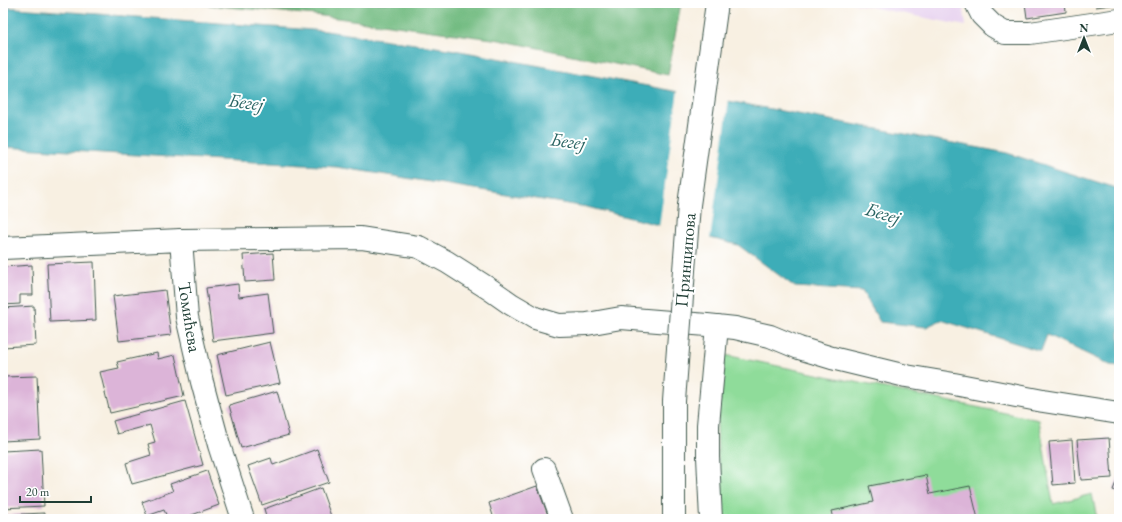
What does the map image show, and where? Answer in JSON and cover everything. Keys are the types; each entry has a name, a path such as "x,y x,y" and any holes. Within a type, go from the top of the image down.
{"street":[{"name":"Принципова","path":"674,519 674,401 689,205 717,3"},
{"path":"979,9 993,26 1005,33 1030,33 1119,20"},
{"path":"3,248 181,240 361,238 419,247 447,262 535,318 559,325 588,324 620,318 735,328 770,336 799,348 832,358 906,376 1119,413"},
{"name":"Томићева","path":"181,240 187,317 202,382 219,445 243,519"},
{"path":"711,519 708,425 717,326"},
{"path":"544,468 562,519"}],"shaded area":[{"path":"851,3 963,3 966,26"}],"green space":[{"path":"185,3 681,3 668,75 500,40 315,15"},
{"path":"725,355 1039,420 1053,504 1092,494 1097,519 720,519 717,424"}],"water":[{"name":"Бегеј","path":"3,7 326,31 449,49 1007,153 1119,189 1119,366 1110,365 1047,335 1041,351 941,320 926,327 880,322 862,291 795,287 738,245 587,207 337,167 3,147"}],"pier":[{"path":"678,90 729,99 710,240 659,227"}],"building":[{"path":"1025,3 1065,3 1066,12 1027,18"},
{"path":"1096,3 1119,3 1119,4 1096,7"},
{"path":"273,253 275,280 245,282 243,255"},
{"path":"94,262 96,320 50,322 47,264"},
{"path":"32,265 33,295 20,295 20,304 3,305 3,267"},
{"path":"238,284 239,297 268,293 273,333 213,341 206,288"},
{"path":"165,290 171,335 119,341 113,296"},
{"path":"34,306 36,345 3,347 3,308"},
{"path":"270,342 280,383 226,395 217,355"},
{"path":"157,353 158,359 175,355 184,396 110,413 100,372 119,368 117,362"},
{"path":"37,376 40,439 3,441 3,377"},
{"path":"277,391 289,435 241,448 229,405"},
{"path":"185,401 203,465 132,484 126,463 151,455 148,444 155,442 150,425 117,434 113,421"},
{"path":"1109,438 1112,478 1081,480 1077,440"},
{"path":"1072,440 1075,483 1053,485 1049,442"},
{"path":"41,449 44,506 3,508 3,451"},
{"path":"317,449 329,482 262,505 248,466 271,458 273,465"},
{"path":"207,471 219,505 181,519 168,519 164,510 147,516 142,502 173,491 170,484"},
{"path":"926,475 930,494 970,486 978,519 834,519 832,511 873,502 869,486"},
{"path":"1119,475 1119,493 1113,490"},
{"path":"537,486 549,518 494,519 489,503"},
{"path":"321,488 332,519 267,519 264,509"},
{"path":"44,513 44,519 3,519 3,515"}]}
